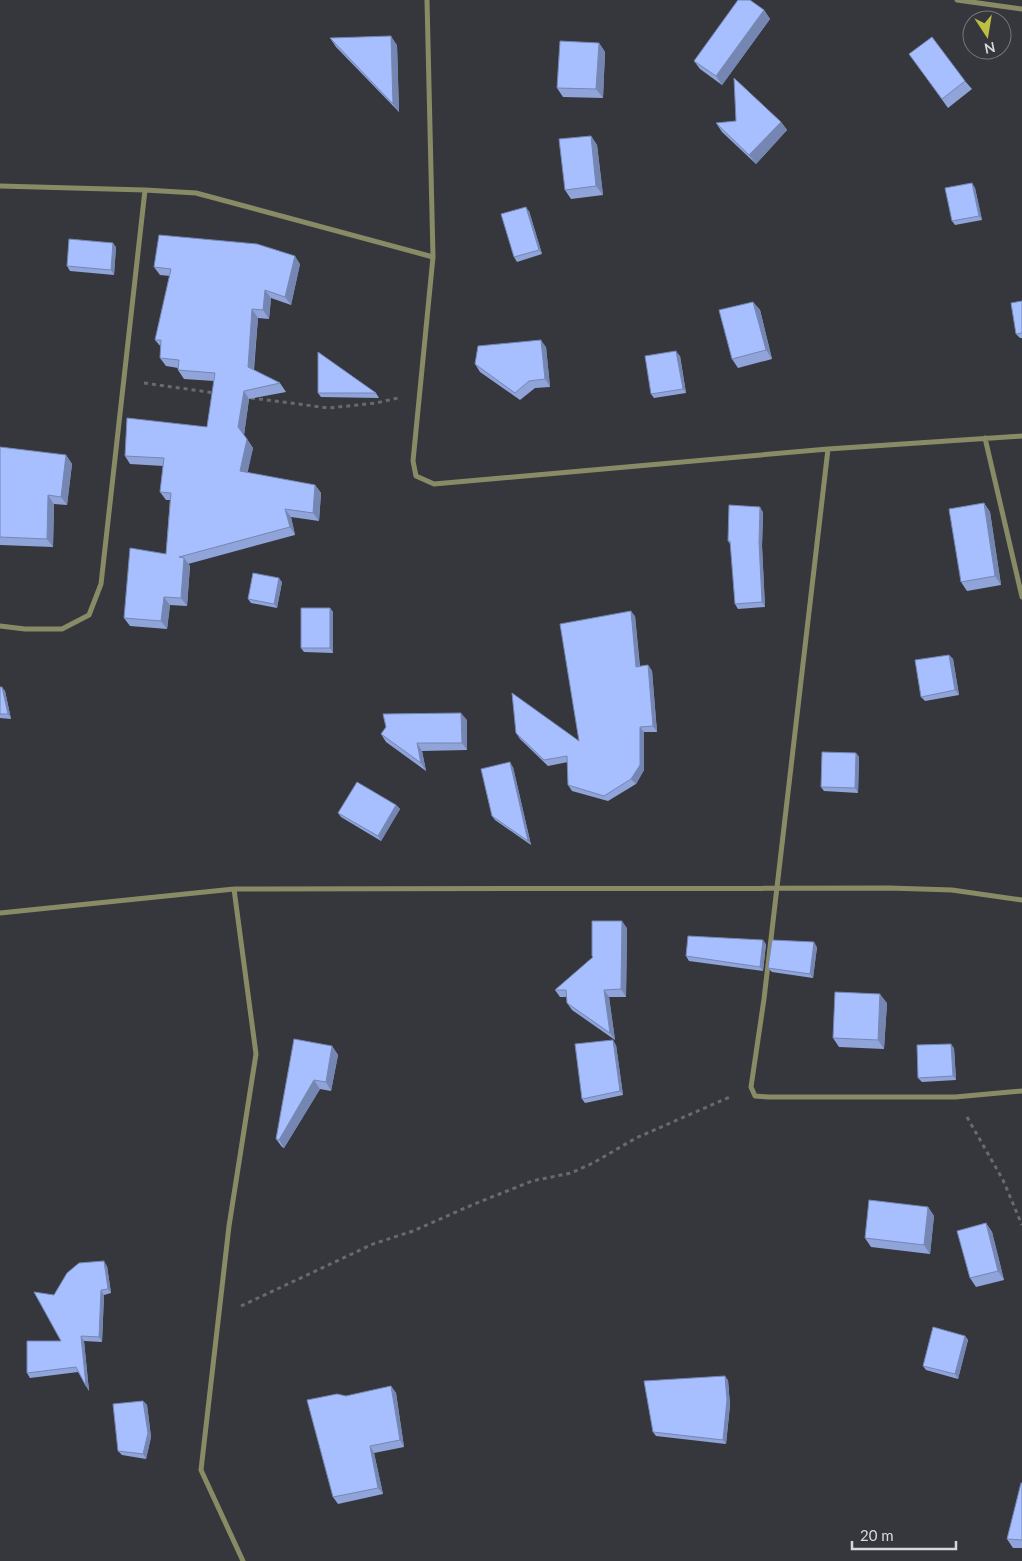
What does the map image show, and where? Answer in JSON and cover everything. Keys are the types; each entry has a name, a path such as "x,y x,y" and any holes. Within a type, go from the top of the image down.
{"street":[{"path":"427,0 433,257 413,461 416,476 434,484 828,449 1022,436"},
{"path":"958,0 1022,9"},
{"path":"0,186 196,193 433,257"},
{"path":"0,626 25,630 62,629 89,615 101,584 145,190"},
{"path":"985,438 1022,597"},
{"path":"828,449 751,1087 755,1096 768,1098 955,1097 1022,1091"},
{"path":"0,913 234,889 776,888 952,890 1022,900"},
{"path":"234,889 256,1054 229,1226 201,1470 243,1561"}],"path":[{"path":"124,380 218,393"},
{"path":"247,397 329,408 376,403 419,393"},
{"path":"218,1317 373,1244 413,1231 532,1181 572,1173 636,1138 751,1087"},
{"path":"955,1097 1003,1180 1022,1225"}],"building":[{"path":"738,0 750,0 764,10 716,76 694,61"},
{"path":"391,36 393,104 330,38"},
{"path":"932,37 965,81 942,99 909,54"},
{"path":"560,41 599,43 596,89 557,88"},
{"path":"734,78 781,122 749,155 716,123 736,121"},
{"path":"591,136 596,186 565,190 559,139"},
{"path":"972,183 979,216 952,221 945,188"},
{"path":"526,207 539,250 514,257 501,214"},
{"path":"159,235 257,244 295,256 285,297 265,290 263,310 252,309 248,367 280,383 244,391 238,427 247,439 240,471 315,485 313,513 285,509 290,527 179,557 184,558 181,598 164,597 161,621 124,618 130,548 166,554 171,493 160,492 164,458 125,456 127,418 207,427 215,373 178,370 179,360 160,358 161,340 155,340 171,269 154,267"},
{"path":"69,239 113,243 111,270 67,266"},
{"path":"1022,301 1022,333 1016,334 1011,303"},
{"path":"753,302 766,350 732,359 719,310"},
{"path":"541,340 545,379 529,381 515,393 475,364 478,346"},
{"path":"676,351 683,389 651,394 645,356"},
{"path":"318,352 376,393 318,393"},
{"path":"0,447 66,455 61,497 48,495 47,539 0,537"},
{"path":"984,503 995,576 961,582 949,509"},
{"path":"729,505 760,507 759,542 762,602 735,604 730,541 728,541"},
{"path":"253,573 279,578 274,604 248,599"},
{"path":"301,608 330,608 330,648 301,648"},
{"path":"631,611 636,667 648,665 653,726 640,727 640,765 631,779 604,796 568,785 567,756 544,760 516,733 512,693 579,741 560,624"},
{"path":"949,655 955,690 921,697 915,660"},
{"path":"0,687 2,687 8,714 0,714"},
{"path":"461,713 462,743 417,743 421,763 381,734 386,727 383,714"},
{"path":"822,752 856,753 855,788 821,787"},
{"path":"510,762 528,841 492,816 481,769"},
{"path":"357,782 396,805 378,836 338,813"},
{"path":"592,921 622,921 621,989 604,990 610,1033 567,1003 566,990 555,990 593,957"},
{"path":"688,936 763,940 760,967 686,956"},
{"path":"772,940 814,942 810,974 768,968"},
{"path":"835,992 880,994 878,1040 833,1038"},
{"path":"294,1039 332,1046 326,1082 314,1080 279,1140 276,1139"},
{"path":"613,1040 620,1091 582,1099 575,1044"},
{"path":"951,1044 953,1076 918,1078 917,1045"},
{"path":"869,1200 928,1207 924,1245 865,1238"},
{"path":"986,1223 998,1271 970,1278 957,1231"},
{"path":"104,1261 108,1289 101,1290 99,1337 81,1336 86,1386 76,1367 27,1373 27,1341 61,1341 34,1292 54,1295 67,1273 79,1263"},
{"path":"933,1327 965,1336 955,1374 923,1366"},
{"path":"725,1376 727,1400 723,1440 653,1432 644,1381"},
{"path":"391,1386 400,1440 370,1446 378,1488 333,1497 307,1400 337,1394 346,1396"},
{"path":"143,1401 148,1433 143,1454 118,1451 113,1404"},
{"path":"1021,1483 1022,1540 1007,1539"}]}
